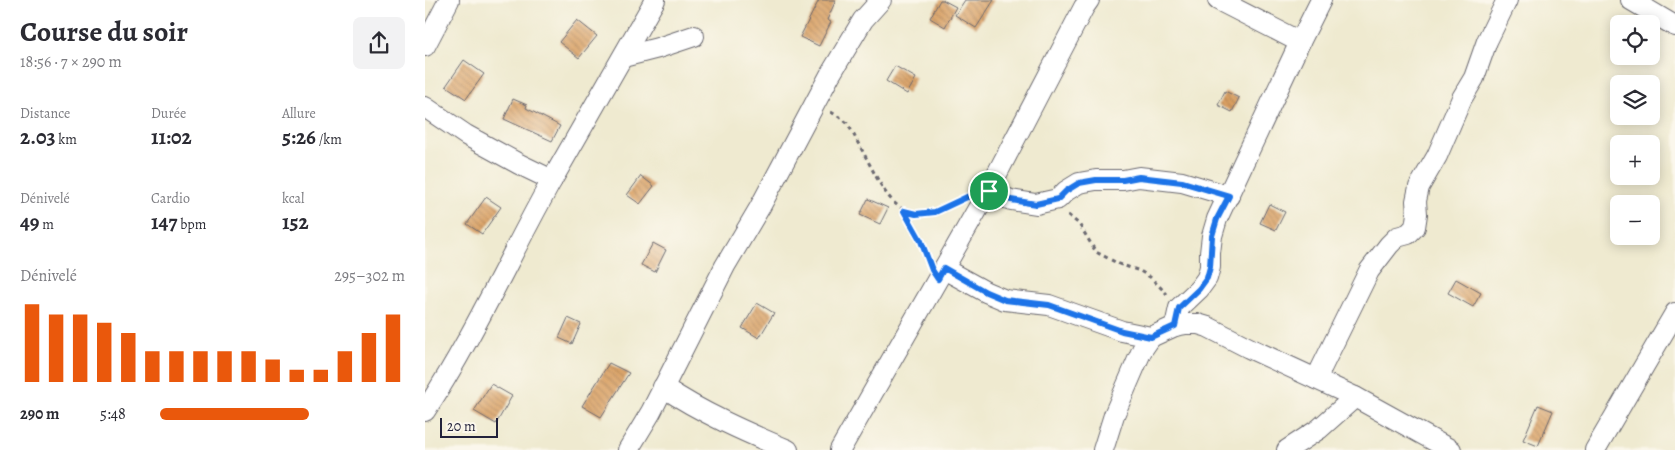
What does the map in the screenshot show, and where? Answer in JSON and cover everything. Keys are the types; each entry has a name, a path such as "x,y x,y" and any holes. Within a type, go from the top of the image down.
{"street":[{"path":"425,46 449,0"},
{"path":"425,412 449,374 522,234 579,131 655,0"},
{"path":"628,450 651,412 725,266 760,207 851,38 863,20 881,0"},
{"path":"1218,0 1300,42"},
{"path":"1103,450 1114,415 1142,350 1151,337 1177,317 1207,278 1210,267 1212,236 1217,219 1321,0"},
{"path":"1316,379 1369,271 1397,237 1408,234 1415,227 1419,187 1437,156 1462,98 1474,78 1487,41 1507,0"},
{"path":"1631,0 1675,26"},
{"path":"837,449 989,191 1084,2"},
{"path":"623,57 694,36"},
{"path":"425,107 466,135 552,180"},
{"path":"989,191 1011,200 1036,204 1058,199 1066,191 1079,183 1139,177 1182,182 1229,196"},
{"path":"941,274 1005,300 1049,305 1122,331 1151,337"},
{"path":"1595,450 1675,313"},
{"path":"1177,317 1192,324 1208,328 1355,396 1451,450"},
{"path":"663,387 687,403 748,434 788,450"},
{"path":"1287,450 1319,430 1355,396"}],"path":[{"path":"815,105 832,112 847,123 885,194 904,211 921,241 932,270 941,274"},
{"path":"904,211 916,214 935,212 967,197 989,191"},
{"path":"1058,199 1062,210 1079,224 1096,252 1150,277 1177,317"}],"building":[{"path":"819,0 836,0 827,20 831,22 819,46 800,37"},
{"path":"940,0 956,7 945,27 930,18"},
{"path":"965,0 994,0 976,28 955,15"},
{"path":"577,20 597,36 579,58 559,42"},
{"path":"464,60 484,74 466,99 446,86"},
{"path":"895,66 916,78 907,94 886,81"},
{"path":"1225,91 1239,98 1232,112 1218,105"},
{"path":"513,99 527,105 526,108 560,126 552,141 504,119"},
{"path":"641,176 654,186 640,204 627,195"},
{"path":"486,197 501,207 482,234 467,224"},
{"path":"868,199 888,208 880,224 860,215"},
{"path":"1269,204 1285,212 1276,230 1260,223"},
{"path":"653,243 666,250 655,272 641,265"},
{"path":"1456,279 1481,293 1473,307 1448,293"},
{"path":"757,303 774,313 759,338 742,328"},
{"path":"568,318 581,324 572,344 559,338"},
{"path":"609,363 629,373 601,417 582,406"},
{"path":"491,384 512,396 496,424 474,411"},
{"path":"1538,405 1553,411 1538,446 1523,440"}],"route":[{"path":"1139,177 1182,182 1229,196 1217,219 1212,236 1210,267 1207,278 1199,289 1179,308 1175,326 1151,337 1122,331 1049,305 1005,300 986,292 944,268 938,279 932,270 921,241 904,211 916,214 935,212 967,197 989,191 1011,200 1036,204 1058,199 1066,191 1079,183 1139,177"}]}
